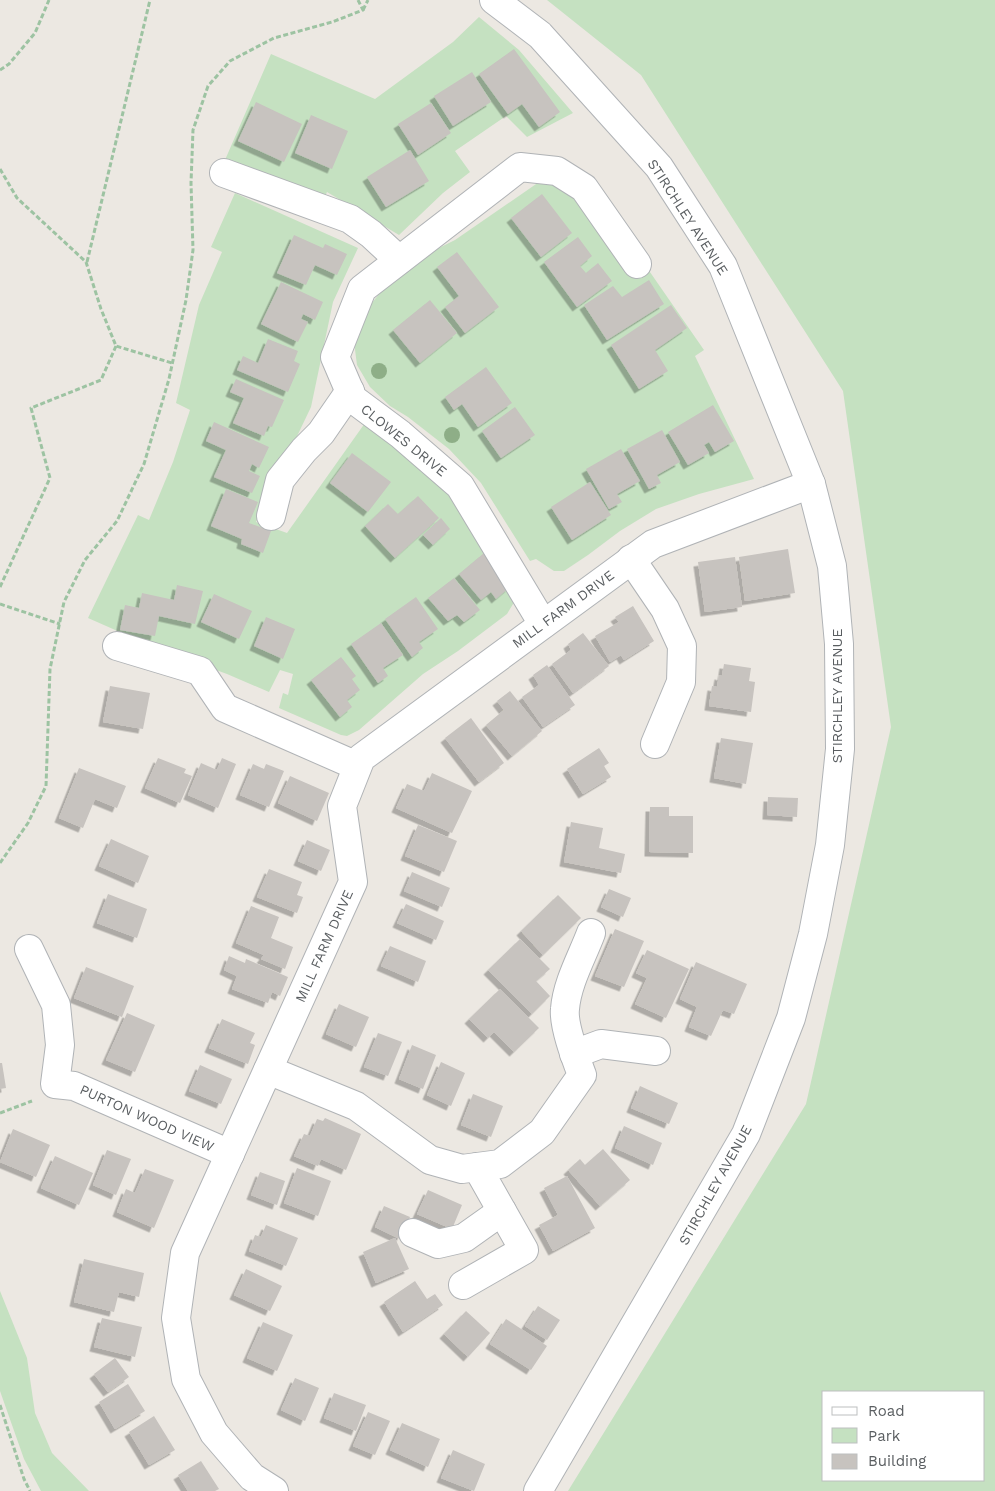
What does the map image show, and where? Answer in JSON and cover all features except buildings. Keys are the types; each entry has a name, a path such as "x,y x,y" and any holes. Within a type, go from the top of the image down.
{"street":[{"name":"STIRCHLEY AVENUE","path":"494,0 540,35 659,167 722,266 811,484 832,566 839,644 840,749 830,845 812,934 791,1018 746,1134 538,1491"},
{"name":"CLOWES DRIVE","path":"543,624 460,486 400,434 354,399 335,357 362,289 520,167 557,171 584,188 637,264"},
{"path":"224,173 350,219 371,234 399,260"},
{"path":"271,516 280,480 304,450 321,433 350,391"},
{"name":"MILL FARM DRIVE","path":"274,1491 252,1477 214,1433 186,1379 176,1318 185,1253 353,882 342,806 361,758 653,544 811,484"},
{"path":"632,559 665,608 682,646 681,682 655,744"},
{"path":"117,646 200,671 224,708 358,766"},
{"path":"578,1065 564,1010 569,989 591,933"},
{"name":"PURTON WOOD VIEW","path":"29,949 56,1005 60,1046 55,1084 74,1086 230,1154"},
{"path":"268,1070 356,1106 430,1160 462,1169 500,1164 542,1132 578,1065 601,1044 656,1051"},
{"path":"463,1284 524,1250 477,1167"},
{"path":"413,1233 438,1244 464,1238 502,1211"}],"path":[{"path":"0,70 9,64 35,33 49,0"},
{"path":"86,262 150,0"},
{"path":"358,0 363,10"},
{"path":"0,863 28,823 46,786 50,668 64,602 85,560 117,521 144,464 172,363 186,300 193,250 191,183 193,130 208,86 230,61 274,38 332,22 363,10 368,0"},
{"path":"0,169 17,198 86,262 101,309 116,346 101,380 31,408 50,478 0,587"},
{"path":"116,346 172,363"},
{"path":"0,604 60,624"},
{"path":"0,1405 24,1479 30,1491"}],"green space":[{"path":"547,0 995,0 995,1491 568,1491 806,1104 891,727 843,391 641,75"},
{"path":"479,17 519,50 573,113 527,137 506,116 455,151 470,172 443,193 399,235 327,192 323,201 225,160 271,54 375,99 453,42"},
{"path":"552,173 593,221 643,262 704,350 695,356 754,479 699,494 656,509 620,531 564,571 554,571 536,559 530,561 481,483 449,449 408,417 390,406 370,387 357,365 354,342 358,320 401,267 455,240"},
{"path":"235,193 358,248 333,302 311,407 256,522 287,533 365,423 421,463 458,503 515,593 513,604 507,614 458,651 423,674 359,730 347,736 279,708 283,693 288,695 293,674 280,670 269,692 227,674 156,648 88,618 138,515 149,520 173,462 190,410 176,403 199,305 222,252 211,247"},
{"path":"0,1291 27,1358 35,1413 52,1453 89,1491 41,1491 24,1459 0,1391"}]}
